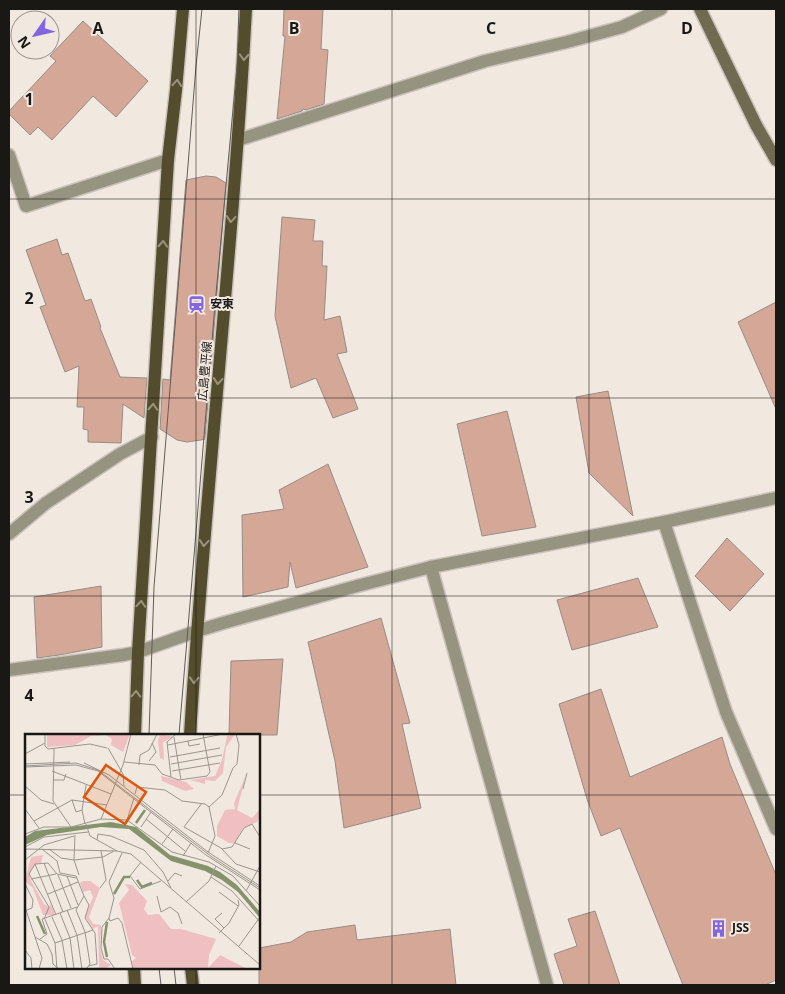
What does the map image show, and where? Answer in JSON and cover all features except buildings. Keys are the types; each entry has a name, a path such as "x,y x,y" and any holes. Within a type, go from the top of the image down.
{"main road":[{"path":"135,734 138,652 168,160 183,9"},
{"name":"広島豊平線","path":"190,734 238,140 246,9"},
{"path":"134,969 136,985"},
{"path":"191,969 193,985"}],"street":[{"path":"238,140 485,61 622,27 661,9"},
{"path":"700,9 756,126 776,160"},
{"path":"9,155 26,206 168,160"},
{"path":"9,534 46,503 120,454 152,437"},
{"path":"9,670 123,656 197,631 430,567 664,522 776,498"},
{"path":"664,522 726,712 776,829"},
{"path":"430,567 547,985"}],"tram line":[{"path":"149,734 154,587 202,9"},
{"path":"179,734 237,66 239,9"},
{"path":"159,969 161,985"},
{"path":"174,969 176,985"}],"place":[{"name":"安東","path":"196,304"},
{"name":"JSS","path":"718,928"}]}
